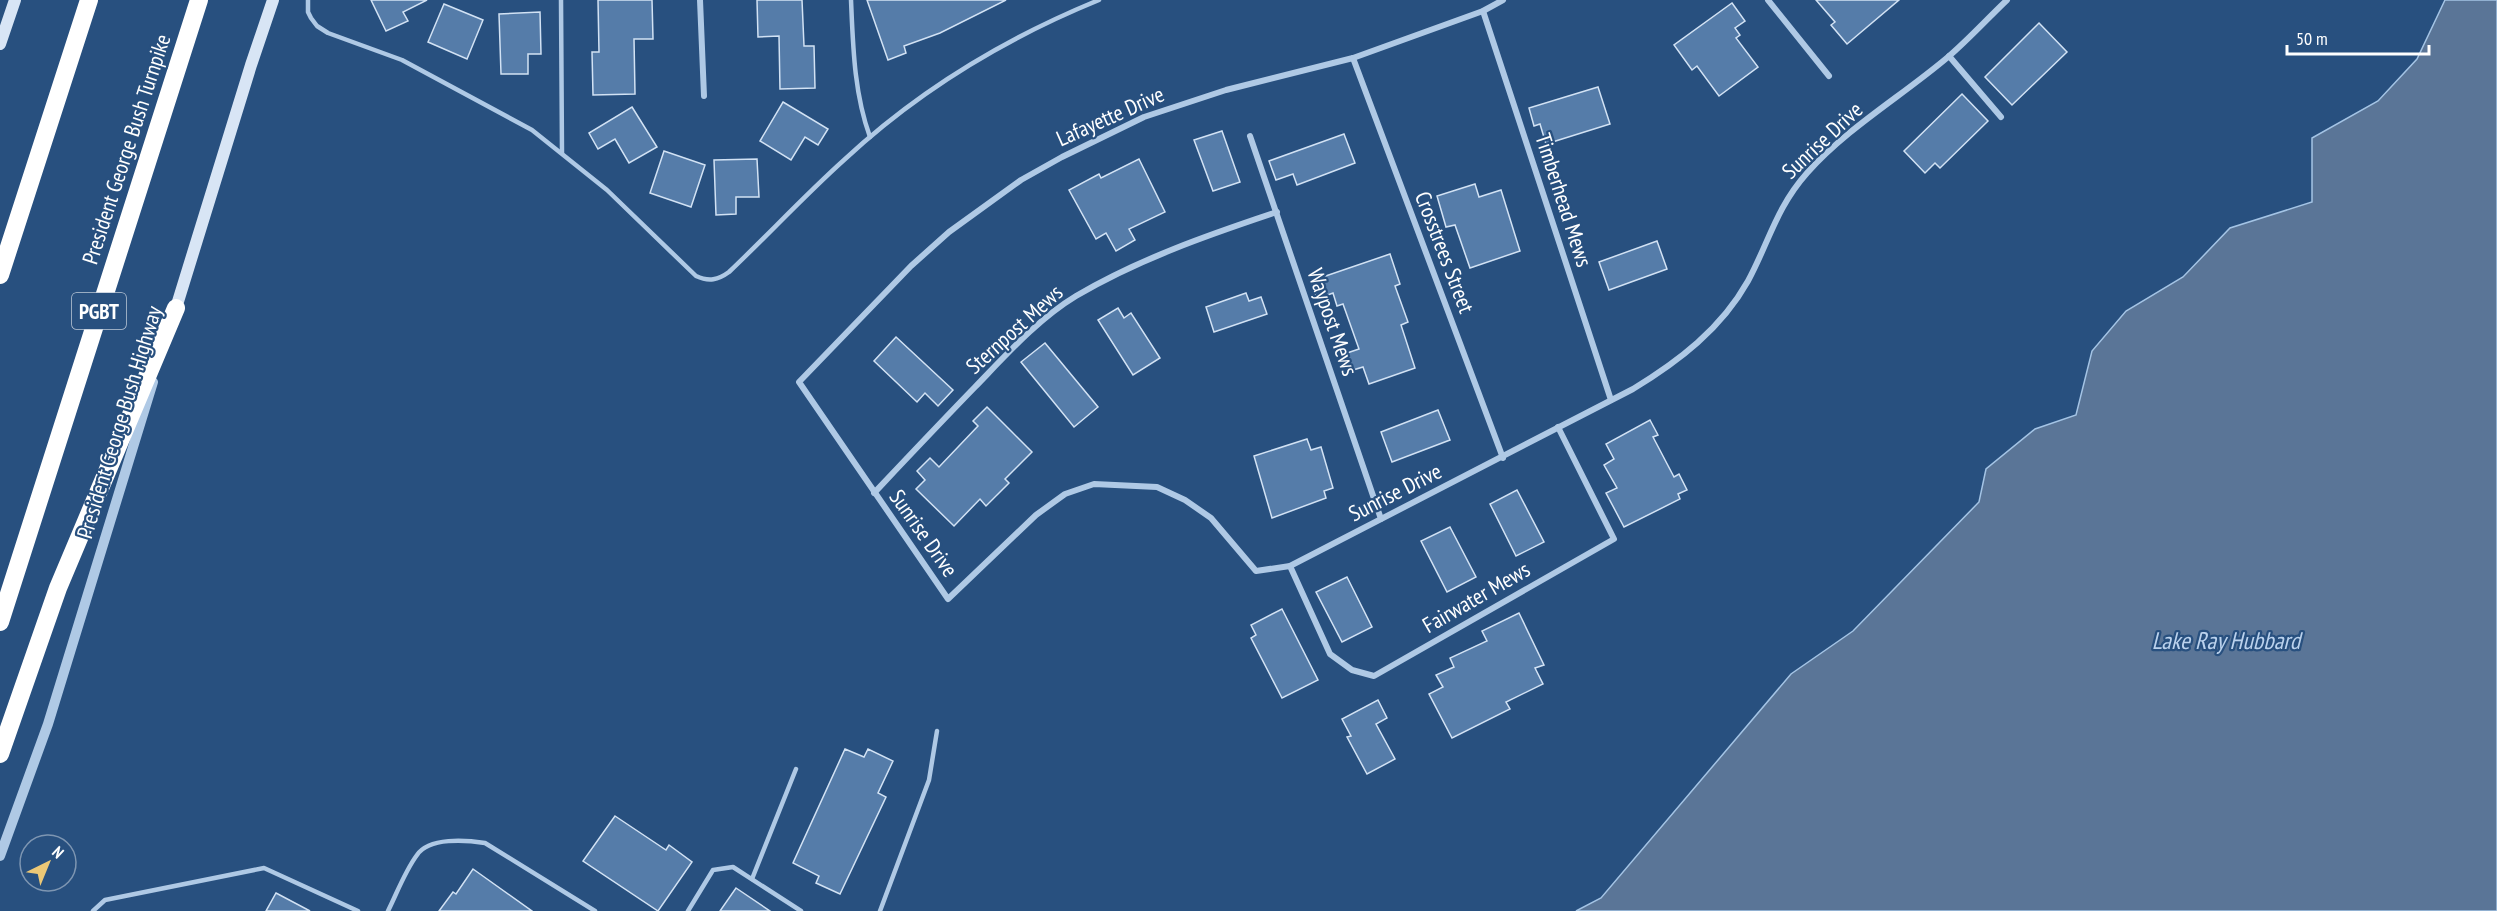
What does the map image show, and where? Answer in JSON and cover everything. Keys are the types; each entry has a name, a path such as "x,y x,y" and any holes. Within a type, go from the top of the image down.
{"highway":[{"path":"0,275 88,0"},
{"name":"President George Bush Turnpike","path":"0,622 199,0"},
{"path":"0,754 58,588 176,308"}],"main road":[{"path":"0,44 15,0"},
{"name":"President George Bush Highway","path":"176,308 273,0"}],"street":[{"path":"700,0 704,96"},
{"name":"Lafayette Drive","path":"799,382 910,266 981,207 1021,180 1097,138 1144,117 1226,90 1353,58 1483,11 1503,0"},
{"path":"1768,0 1829,76"},
{"name":"Sunrise Drive","path":"799,382 948,599 1036,515 1065,494 1094,484 1157,486 1185,500 1212,518 1256,571 1290,566 1503,458 1674,364 1703,339 1728,311 1748,281 1778,214 1793,190 1809,171 1865,122 1949,56 2007,0"},
{"name":"Timberhead Mews","path":"1483,11 1611,400"},
{"path":"1949,56 2001,117"},
{"name":"Crosstrees Street","path":"1353,58 1503,458"},
{"name":"Waypost Mews","path":"1250,136 1381,519"},
{"name":"Sternpost Mews","path":"874,492 998,363 1039,325 1075,297 1126,270 1199,238 1277,212"},
{"name":"President George Bush Highway","path":"0,856 48,724 176,308"},
{"name":"Fairwater Mews","path":"1290,566 1330,654 1352,670 1374,676 1614,539 1558,427"}],"lane":[{"path":"308,0 308,12 311,18 317,26 328,33 402,60 437,76 532,130 607,190 696,276 711,280 720,279 729,272 843,160 907,107 968,66 1048,23 1099,0"},
{"path":"561,0 562,153"},
{"path":"851,0 860,105 870,137"},
{"path":"880,911 929,780 937,731"},
{"path":"752,879 796,769"},
{"path":"388,911 417,853 431,845 470,840 485,843 595,911"},
{"path":"688,911 713,870 733,867 801,911"},
{"path":"93,911 105,900 264,868 358,911"}],"water":[{"name":"Lake Ray Hubbard","path":"2445,0 2497,0 2497,911 1576,911 1601,898 1791,674 1853,631 1979,502 1986,469 2035,429 2076,415 2092,351 2126,311 2183,277 2230,228 2312,202 2312,138 2378,101 2417,59"}],"building":[{"path":"371,0 427,0 403,12 408,21 386,31"},
{"path":"598,0 652,0 653,39 634,39 635,94 593,95 592,52 599,52"},
{"path":"757,0 802,0 804,46 814,46 815,88 780,89 779,36 758,37"},
{"path":"867,0 1006,0 940,33 904,46 906,53 888,60"},
{"path":"1816,0 1899,0 1847,44 1831,25 1835,22"},
{"path":"1732,3 1745,21 1735,28 1740,35 1736,38 1758,67 1719,96 1697,66 1692,70 1674,45"},
{"path":"444,4 483,20 467,59 428,42"},
{"path":"540,12 541,54 528,54 528,74 501,74 499,14"},
{"path":"2039,23 2067,52 2012,105 1985,77"},
{"path":"1598,87 1610,124 1546,144 1540,124 1534,126 1529,108"},
{"path":"1962,94 1988,121 1940,168 1935,163 1925,173 1904,151"},
{"path":"783,102 828,129 818,145 805,137 791,160 760,141"},
{"path":"632,107 657,147 629,163 615,139 598,149 589,133"},
{"path":"1222,131 1240,182 1213,191 1194,140"},
{"path":"1344,134 1355,163 1297,185 1293,174 1276,180 1269,161"},
{"path":"664,151 705,165 691,207 650,193"},
{"path":"757,159 759,197 736,197 736,214 716,215 714,160"},
{"path":"1139,159 1165,212 1129,229 1135,240 1116,251 1106,233 1096,239 1069,190 1099,174 1101,178"},
{"path":"1475,184 1479,197 1501,190 1520,251 1470,268 1455,225 1446,227 1437,196"},
{"path":"1657,241 1667,269 1609,290 1599,262"},
{"path":"1390,254 1400,284 1395,286 1408,322 1401,325 1415,368 1369,384 1363,367 1353,370 1347,353 1359,349 1343,304 1337,306 1333,293 1317,299 1311,281"},
{"path":"1246,293 1249,301 1261,297 1267,314 1214,332 1206,307"},
{"path":"1118,308 1124,318 1131,313 1160,358 1133,375 1098,320"},
{"path":"896,337 953,390 938,406 925,393 917,402 874,361"},
{"path":"1045,343 1098,407 1074,427 1021,362"},
{"path":"987,407 1032,452 1005,479 1009,483 986,506 980,499 954,526 916,489 925,480 917,471 930,458 939,467 978,426 973,421"},
{"path":"1438,410 1450,440 1392,462 1381,432"},
{"path":"1650,420 1658,435 1653,437 1674,477 1679,474 1687,490 1678,494 1680,499 1624,527 1606,493 1617,488 1604,465 1614,459 1606,444"},
{"path":"1307,439 1311,450 1321,447 1333,488 1324,491 1326,498 1272,518 1254,456"},
{"path":"1517,490 1544,542 1516,556 1490,504"},
{"path":"1450,527 1476,577 1447,592 1421,541"},
{"path":"1347,577 1372,627 1342,642 1316,592"},
{"path":"1282,609 1318,680 1282,698 1251,638 1256,635 1251,625"},
{"path":"1519,613 1544,665 1535,668 1543,684 1506,702 1510,709 1452,738 1429,694 1443,687 1436,675 1454,667 1450,658 1487,641 1482,631"},
{"path":"1378,700 1387,718 1376,724 1395,759 1367,774 1347,737 1351,736 1342,719"},
{"path":"845,749 864,757 868,749 893,761 878,793 886,797 840,894 816,883 819,876 793,863"},
{"path":"615,816 666,850 669,845 692,862 658,911 583,861"},
{"path":"473,869 532,911 439,911 453,892 456,894"},
{"path":"736,888 770,911 720,911"},
{"path":"276,893 310,911 266,911"}]}
